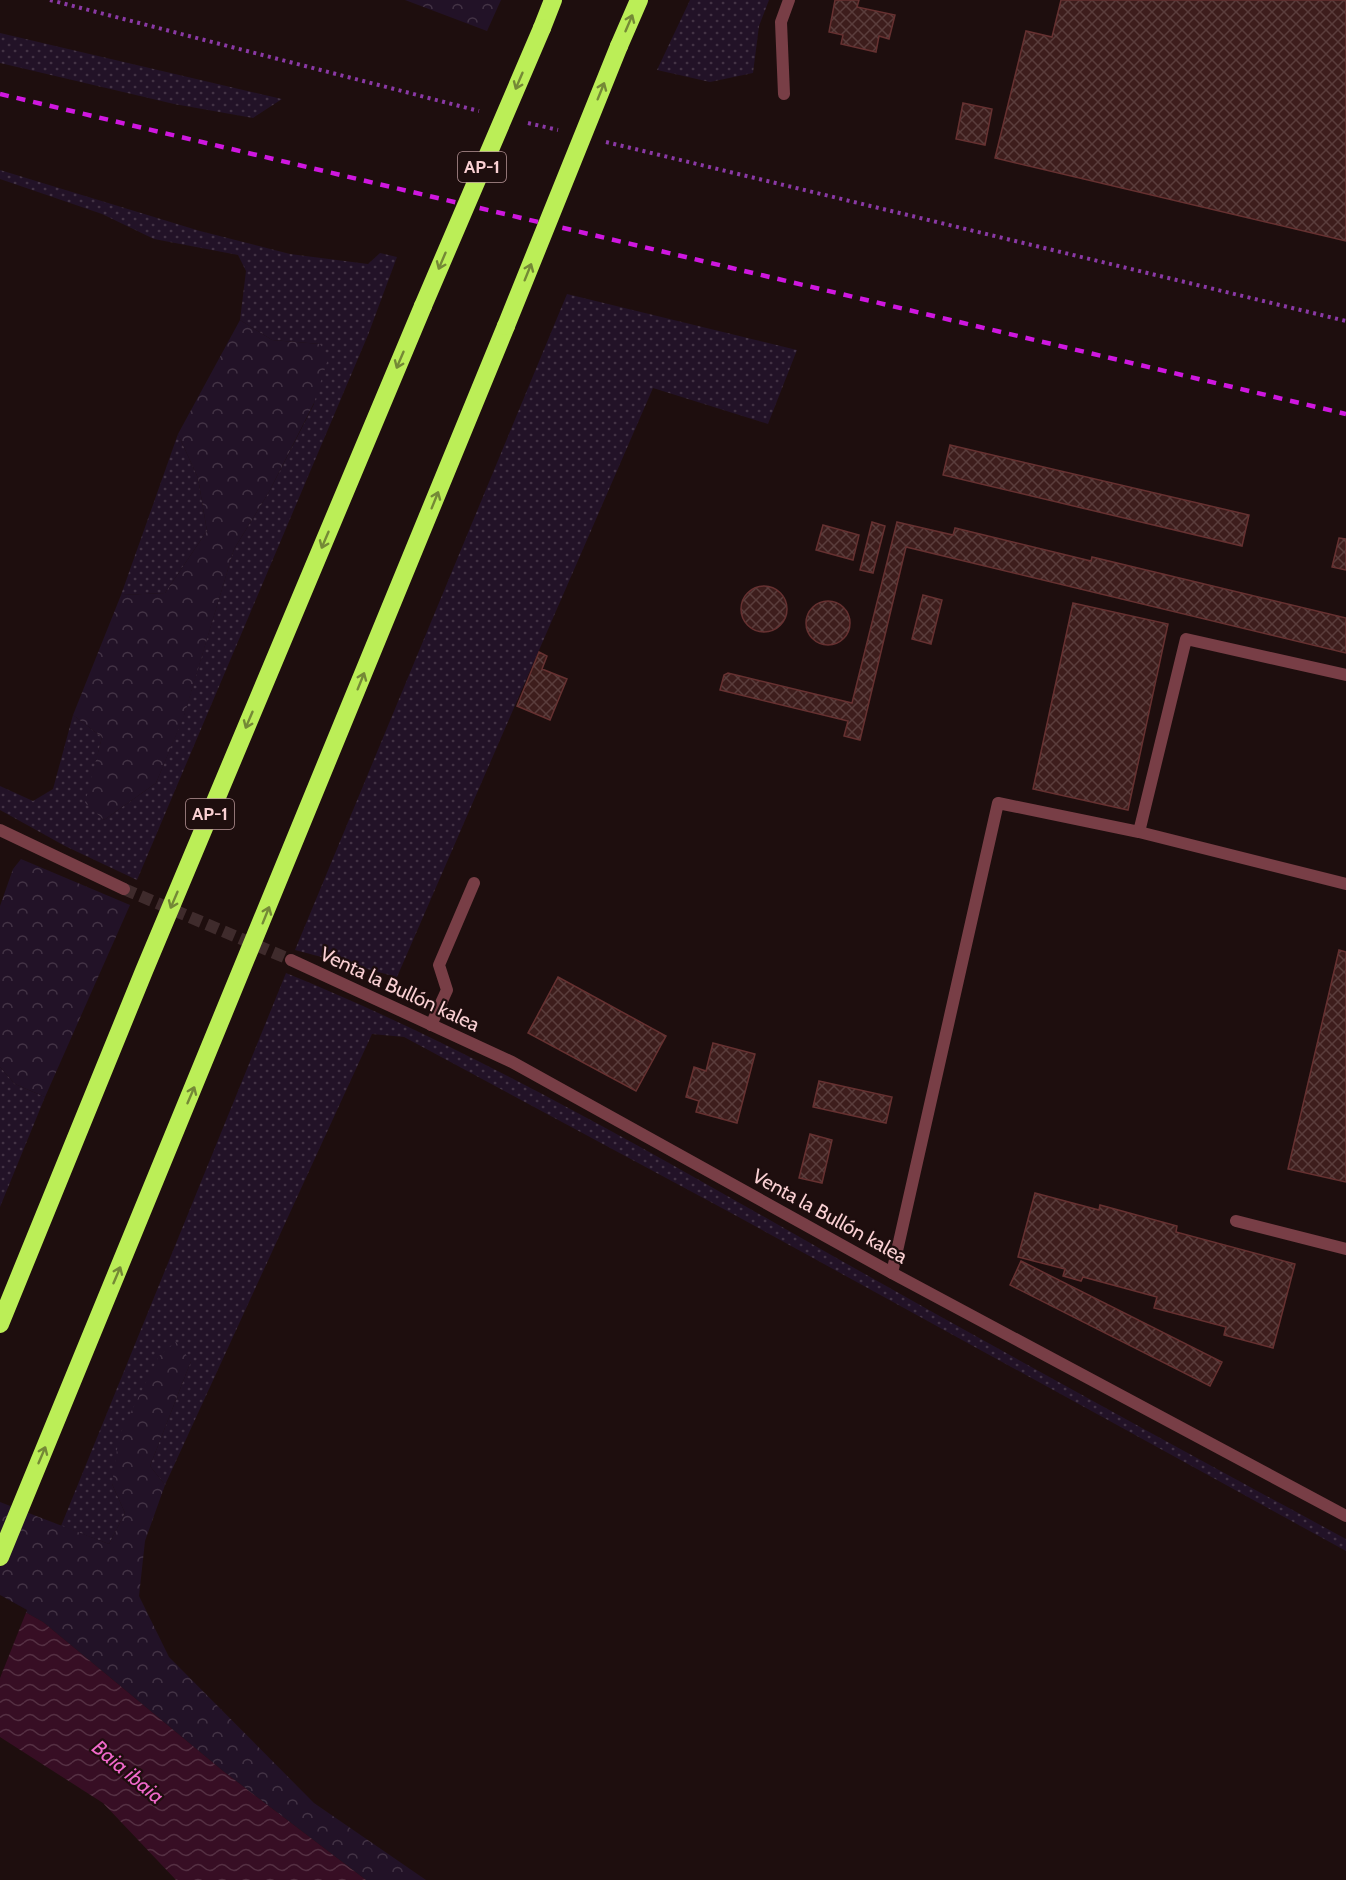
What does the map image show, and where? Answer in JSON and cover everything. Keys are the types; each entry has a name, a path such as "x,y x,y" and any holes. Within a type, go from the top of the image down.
{"highway":[{"name":"AP-1","path":"0,1324 144,971 553,0"},
{"path":"0,1557 639,0"}],"street":[{"path":"784,94 781,22 789,0"},
{"path":"1139,832 1186,639 1346,675"},
{"path":"892,1273 998,803 1139,832 1346,884"},
{"path":"0,830 124,890"},
{"path":"431,1025 447,990 439,965 474,883"},
{"name":"Venta la Bullón kalea","path":"291,960 512,1062 892,1273 1346,1516"},
{"path":"1236,1221 1346,1249"}],"path":[{"path":"51,0 490,114"},
{"path":"525,123 560,131"},
{"path":"595,139 1346,321"}],"green space":[{"path":"405,0 501,0 487,31"},
{"path":"690,0 769,0 759,26 753,73 710,82 657,70"},
{"path":"0,33 282,99 253,118 174,104 0,63"},
{"path":"0,170 200,231 290,254 368,264 380,253 397,257 368,335 137,880 65,846 0,810 0,786 33,801 53,789 73,715 102,737 86,803 104,820 156,783 184,715 234,549 269,492 314,404 320,344 272,340 240,320 246,271 238,255 154,239 102,214 0,179"},
{"path":"567,294 797,350 768,424 653,388 397,977 295,950"},
{"path":"240,320 272,340 320,344 328,359 314,403 269,492 234,549 184,716 156,783 104,820 85,803 102,737 73,715 121,595 165,593 207,531 198,478 178,434"},
{"path":"178,434 198,478 207,531 165,593 121,595"},
{"path":"21,859 130,905 45,1097 15,1084 0,1067 0,906 13,869"},
{"path":"286,973 427,1036 632,1142 897,1292 1346,1539 1346,1551 733,1214 404,1037 372,1034 165,1485 150,1466 191,1361 112,1484 125,1513 109,1544 61,1526"},
{"path":"0,1067 15,1084 45,1097 0,1207"},
{"path":"176,1342 191,1361 150,1466 165,1485 145,1541 139,1596 169,1657 314,1803 426,1880 366,1880 223,1771 43,1622 0,1598 0,1502 109,1544 125,1513 112,1484 119,1436 159,1356"}],"water":[{"name":"Baia ibaia","path":"0,1598 43,1622 223,1771 366,1880 176,1880 103,1803 0,1737"}],"pier":[{"path":"0,1595 27,1610 0,1678"}],"building":[{"path":"835,0 859,0 857,7 895,15 889,39 879,36 876,52 841,44 843,35 829,32"},
{"path":"1061,0 1346,0 1346,241 995,158 1026,31 1052,37"},
{"path":"963,103 992,109 985,145 956,139"},
{"path":"950,445 1249,515 1242,546 943,475"},
{"path":"872,522 885,526 873,573 860,570"},
{"path":"897,522 953,535 955,528 1091,561 1092,557 1346,618 1346,653 906,547 860,740 844,736 848,721 720,690 724,675 728,673 852,703"},
{"path":"823,525 859,535 853,560 816,550"},
{"path":"1339,538 1346,539 1346,570 1332,567"},
{"path":"764,586 780,593 787,609 780,625 764,632 748,625 741,609 748,593"},
{"path":"923,595 942,600 931,644 912,639"},
{"path":"828,601 843,608 850,623 843,638 828,645 813,638 806,623 813,608"},
{"path":"1073,603 1168,624 1128,810 1033,789"},
{"path":"539,652 547,656 542,669 567,679 550,720 517,706"},
{"path":"1339,950 1346,952 1346,1182 1288,1169"},
{"path":"558,977 666,1036 636,1091 528,1033"},
{"path":"713,1043 755,1054 737,1123 696,1112 699,1101 686,1097 694,1067 706,1071"},
{"path":"819,1081 892,1097 886,1123 813,1107"},
{"path":"810,1134 832,1140 822,1183 799,1178"},
{"path":"1035,1193 1099,1210 1100,1205 1177,1226 1176,1232 1295,1264 1273,1348 1224,1335 1226,1327 1154,1308 1157,1297 1083,1277 1081,1281 1063,1276 1065,1269 1018,1257"},
{"path":"1021,1261 1222,1362 1210,1386 1010,1285"}],"tunnel":[{"path":"124,889 291,960"}],"railway":[{"path":"0,94 1346,414"}]}
